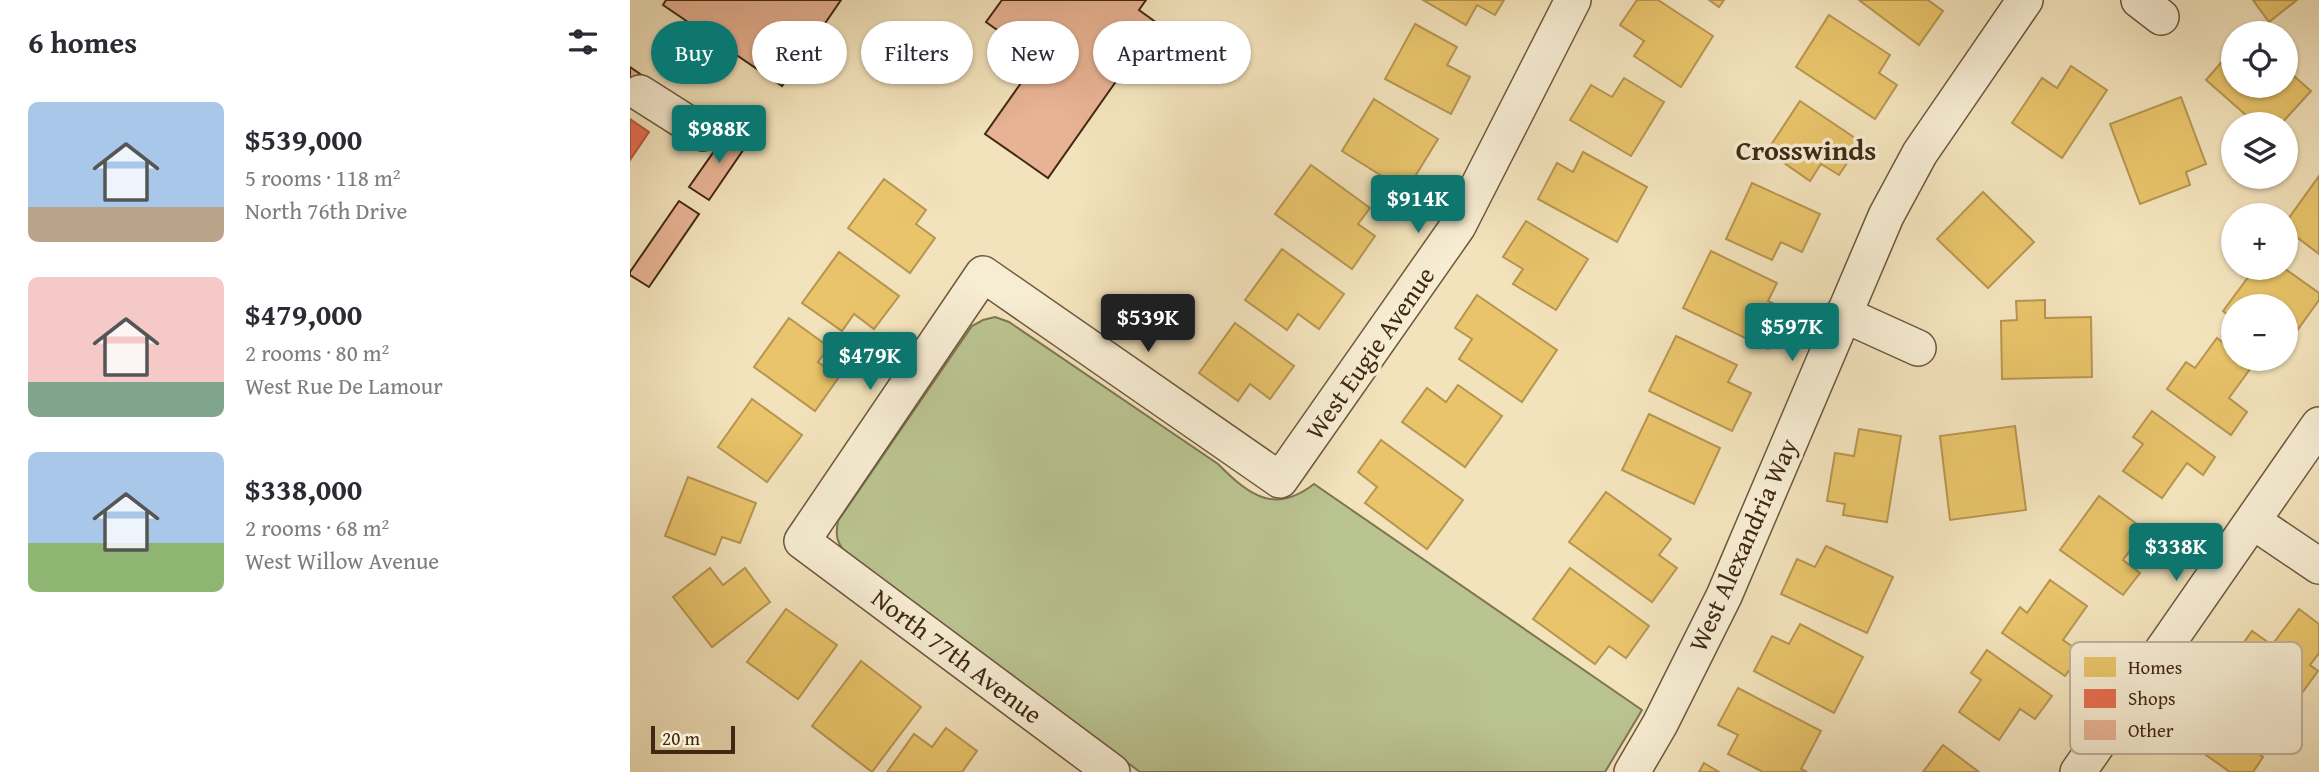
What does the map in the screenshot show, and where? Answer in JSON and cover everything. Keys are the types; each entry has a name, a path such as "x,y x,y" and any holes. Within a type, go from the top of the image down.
{"street":[{"name":"West Eugie Avenue","path":"802,541 984,274 1280,480 1458,226 1573,0"},
{"name":"West Alexandria Way","path":"1632,772 1660,724 1724,596 1886,216 1920,153 2025,0"},
{"path":"643,101 703,134"},
{"path":"1843,314 1917,348"},
{"path":"2169,642 2319,425"},
{"path":"2253,522 2319,566"},
{"name":"North 77th Avenue","path":"802,541 1112,772"},
{"path":"2078,772 2091,754"}],"green space":[{"path":"995,317 1009,322 1218,464 1251,492 1274,499 1286,498 1314,484 1642,710 1605,772 1140,772 847,555 838,539 838,521 972,326"}],"building: Homes":[{"path":"1423,0 1504,0 1495,15 1477,5 1466,25"},
{"path":"1637,0 1658,0 1713,36 1681,87 1634,56 1644,41 1620,25"},
{"path":"1709,0 1724,0 1719,7"},
{"path":"1859,0 1928,0 1943,11 1919,45"},
{"path":"2253,0 2297,0 2270,21"},
{"path":"1829,15 1890,55 1879,73 1897,85 1875,119 1796,67"},
{"path":"1415,24 1457,47 1447,65 1470,77 1451,114 1385,79"},
{"path":"2221,63 2221,93 2206,80"},
{"path":"2071,66 2107,90 2062,158 2012,123 2042,78 2057,88"},
{"path":"1624,78 1664,102 1631,156 1570,120 1591,85 1612,97"},
{"path":"2298,80 2311,91 2292,112 2242,112 2226,98 2298,98"},
{"path":"2181,97 2206,164 2186,172 2190,185 2140,204 2110,124"},
{"path":"1374,99 1438,139 1406,191 1342,151"},
{"path":"1800,101 1861,142 1839,175 1821,164 1810,181 1767,151"},
{"path":"1583,152 1647,187 1617,242 1538,199 1557,163 1573,172"},
{"path":"1311,165 1370,208 1358,224 1375,236 1352,269 1275,214"},
{"path":"2319,176 2319,254 2298,238 2298,205"},
{"path":"884,179 926,210 916,224 935,238 910,273 848,228"},
{"path":"1752,183 1820,214 1802,252 1781,242 1772,260 1726,239"},
{"path":"1983,192 2034,242 1988,288 1937,239"},
{"path":"1526,221 1588,259 1556,310 1513,284 1523,269 1503,257"},
{"path":"1282,249 1344,294 1319,329 1298,314 1287,330 1245,300"},
{"path":"1711,251 1777,283 1768,301 1787,310 1768,349 1683,308"},
{"path":"839,252 899,296 874,329 854,314 842,331 802,303"},
{"path":"2298,278 2319,293 2319,300 2298,329 2298,294 2236,294 2246,280"},
{"path":"1477,295 1557,350 1522,402 1459,359 1472,339 1455,328"},
{"path":"2045,300 2045,318 2091,317 2092,377 2002,379 2001,321 2017,320 2016,301"},
{"path":"789,318 829,347 818,362 839,377 815,411 754,367"},
{"path":"1235,323 1294,366 1270,399 1250,384 1238,401 1199,373"},
{"path":"1676,336 1737,365 1728,382 1751,393 1732,431 1649,391"},
{"path":"2217,338 2221,341 2221,371 2249,371 2229,398 2247,412 2231,435 2167,389 2186,362 2195,368"},
{"path":"1458,385 1502,416 1465,467 1402,422 1427,388 1446,402"},
{"path":"752,399 802,435 767,482 718,447"},
{"path":"2152,411 2215,457 2203,475 2187,463 2162,498 2123,471 2143,444 2133,437"},
{"path":"1649,414 1720,448 1694,504 1622,470"},
{"path":"2015,426 2026,510 1950,520 1940,436"},
{"path":"1859,429 1901,436 1887,522 1843,515 1845,504 1827,501 1835,453 1854,456"},
{"path":"1381,440 1463,500 1427,549 1365,503 1377,487 1358,472"},
{"path":"688,477 756,503 740,543 722,537 715,555 665,536"},
{"path":"1606,492 1671,539 1659,555 1677,568 1652,602 1569,542"},
{"path":"2099,496 2145,530 2123,560 2140,573 2123,595 2060,550"},
{"path":"1826,546 1893,577 1867,633 1781,594 1797,559 1815,567"},
{"path":"710,568 723,585 745,568 770,602 712,647 673,597"},
{"path":"1570,568 1649,626 1626,658 1609,646 1595,664 1533,619"},
{"path":"2050,580 2087,606 2063,640 2070,645 2070,669 2065,676 2002,633 2020,607 2027,613"},
{"path":"786,609 837,645 798,699 747,662"},
{"path":"2299,609 2319,624 2319,653 2310,665 2318,671 2302,693 2302,642 2274,642"},
{"path":"1800,624 1863,657 1834,713 1754,671 1772,636 1789,644"},
{"path":"2252,631 2268,642 2244,642"},
{"path":"1987,650 2052,696 2035,719 2020,709 1999,740 1959,712 1981,680 1971,673"},
{"path":"861,661 921,707 872,772 812,726"},
{"path":"1738,688 1821,731 1801,769 1807,772 1763,772 1728,754 1738,735 1718,725"},
{"path":"946,728 977,751 962,772 887,772 914,734 932,747"},
{"path":"1943,745 1979,772 1923,772"},
{"path":"2204,754 2259,754 2263,757 2253,772 2230,772"},
{"path":"1704,763 1719,772 1699,772"}],"building: Shops":[{"path":"630,119 649,132 630,160"}],"building: Other":[{"path":"666,0 841,0 827,21 752,21 752,66 738,56 738,21 687,21 663,5"},
{"path":"1002,0 1146,0 1139,10 1154,21 1093,21 1093,84 1114,84 1048,178 985,134 1020,84 1079,84 1079,21 986,22"},
{"path":"630,67 649,80 630,108"},
{"path":"729,130 748,143 709,200 689,187"},
{"path":"679,201 699,214 649,287 630,275 630,272"}],"district":[{"name":"Crosswinds","path":"1806,150"}]}
